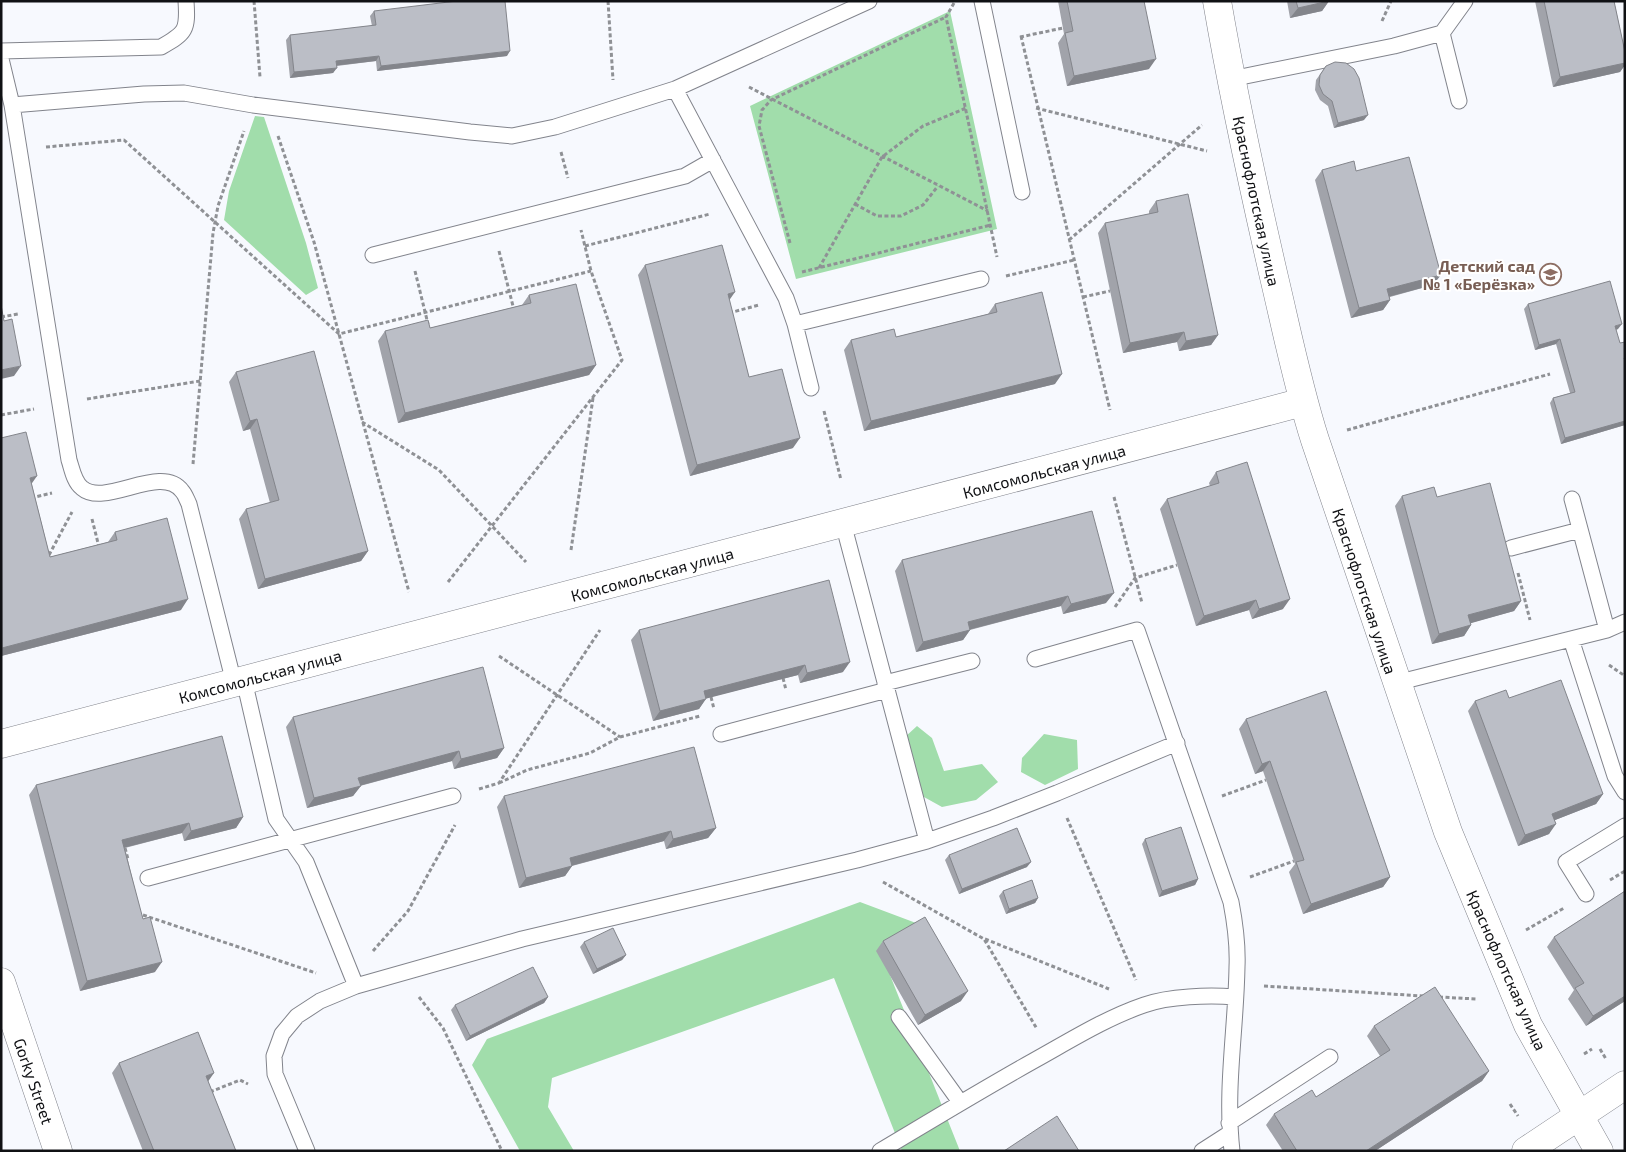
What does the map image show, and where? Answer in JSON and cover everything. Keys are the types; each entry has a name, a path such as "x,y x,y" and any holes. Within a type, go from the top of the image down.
{"street":[{"name":"Краснофлотская улица","path":"1217,1 1231,79 1303,402 1396,683 1448,832 1528,1025 1599,1151"},
{"name":"Комсомольская улица","path":"1,744 1303,402"},
{"name":"Gorky Street","path":"1,982 58,1151"},
{"path":"1526,1151 1625,1085"}],"lane":[{"path":"1,51 161,47 179,36 187,21 186,1"},
{"path":"12,106 144,94 184,93 261,106 512,136 555,127 615,110 675,89 869,1"},
{"path":"982,1 1022,192"},
{"path":"1231,79 1394,46 1442,33 1465,1"},
{"path":"1442,33 1459,101"},
{"path":"1,59 12,106 69,460 75,478 84,490 96,494 158,482 172,483 181,489 189,504 276,819 306,862 356,986"},
{"path":"675,89 786,298 795,324 811,388"},
{"path":"373,255 685,176 713,160"},
{"path":"795,324 981,279"},
{"path":"1572,499 1607,630"},
{"path":"843,524 927,841"},
{"path":"1511,548 1580,530"},
{"path":"1396,683 1607,630 1625,622"},
{"path":"1035,660 1137,630 1231,902 1236,931 1237,967 1229,1088 1229,1128 1232,1151"},
{"path":"1571,639 1615,776 1625,792"},
{"path":"721,734 972,661"},
{"path":"307,1151 275,1074 274,1056 282,1034 297,1016 320,1001 356,986 522,939 857,860 927,841 1057,793 1177,743"},
{"path":"148,878 453,796"},
{"path":"1586,894 1566,862 1625,826"},
{"path":"880,1151 960,1102 1095,1026 1146,1004 1182,998 1219,995 1236,990"},
{"path":"900,1017 960,1102"},
{"path":"1202,1151 1229,1128 1330,1057"}],"path":[{"path":"254,1 261,106 314,242 409,592"},
{"path":"608,1 615,110"},
{"path":"790,246 759,126 762,110 771,100 946,17 955,1"},
{"path":"946,17 1002,277"},
{"path":"990,43 1064,28"},
{"path":"1021,36 1110,410"},
{"path":"718,69 771,100 988,211"},
{"path":"189,504 213,233 218,206 261,106"},
{"path":"819,268 882,157 923,126 966,108"},
{"path":"1038,108 1207,151"},
{"path":"1069,240 1202,125"},
{"path":"448,582 622,360 591,271 555,127"},
{"path":"19,149 124,140 339,334"},
{"path":"855,204 877,216 901,216 923,205 938,186"},
{"path":"585,246 738,207"},
{"path":"493,224 515,316"},
{"path":"776,279 991,225"},
{"path":"409,246 430,328"},
{"path":"981,279 986,281 1074,260"},
{"path":"339,334 591,271"},
{"path":"1083,297 1110,291"},
{"path":"723,315 786,298"},
{"path":"1344,431 1550,374"},
{"path":"60,404 200,381"},
{"path":"811,388 819,390 841,480"},
{"path":"571,550 593,398"},
{"path":"362,422 440,470 526,562"},
{"path":"50,560 49,554 84,490"},
{"path":"1114,498 1142,605 1137,630"},
{"path":"1511,548 1538,647"},
{"path":"1089,644 1135,578 1177,565"},
{"path":"500,783 600,630"},
{"path":"453,796 500,783 526,770 590,754 620,737 499,656"},
{"path":"1198,804 1266,780"},
{"path":"474,796 479,789"},
{"path":"1057,793 1146,1004"},
{"path":"143,915 356,986 374,947 408,911 459,819"},
{"path":"857,860 862,870 984,939 1146,1004"},
{"path":"1226,886 1294,861"},
{"path":"984,939 1050,1051"},
{"path":"400,974 443,1028 502,1151"},
{"path":"1236,990 1428,996"},
{"path":"1438,997 1476,999"},
{"path":"202,1095 240,1080 286,1099"},
{"path":"1510,1104 1521,1121"}],"green space":[{"path":"950,11 997,229 796,279 750,106"},
{"path":"255,116 264,117 306,243 318,288 306,295 224,220 229,191"},
{"path":"917,726 932,738 944,771 982,764 998,782 976,800 942,807 915,792 905,737"},
{"path":"1044,734 1077,740 1078,769 1045,785 1021,772 1022,758"},
{"path":"860,902 916,923 890,975 960,1151 902,1151 834,978 552,1078 548,1107 574,1151 520,1151 472,1065 487,1039"}],"building":[{"path":"457,1 505,1 510,51 381,66 379,56 336,61 337,68 294,72 290,35 376,25 374,11"},
{"path":"1067,1 1144,1 1156,59 1074,76 1065,33 1073,31"},
{"path":"1296,1 1329,1 1298,8"},
{"path":"1544,1 1614,1 1625,52 1625,63 1560,77"},
{"path":"1335,62 1346,63 1354,69 1359,78 1368,115 1338,123 1332,101 1323,94 1319,85 1320,75 1326,66"},
{"path":"1409,157 1441,275 1387,289 1390,300 1359,308 1322,170 1354,161 1356,171"},
{"path":"1188,194 1218,335 1186,341 1184,332 1130,343 1105,223 1158,212 1156,201"},
{"path":"722,245 735,292 728,294 749,377 782,369 800,438 697,465 645,265"},
{"path":"1610,281 1622,324 1615,326 1620,343 1625,342 1625,421 1565,438 1553,398 1575,392 1560,339 1539,345 1528,304"},
{"path":"576,284 596,365 405,413 385,331 428,320 430,328 531,303 529,295"},
{"path":"1042,292 1062,374 871,421 851,340 894,329 896,337 997,312 995,304"},
{"path":"1,305 4,321 12,319 21,366 1,370"},
{"path":"314,351 368,551 265,579 246,509 279,500 257,419 250,421 236,372"},
{"path":"26,432 37,476 30,478 50,557 117,540 115,532 167,518 188,599 2,648 1,438"},
{"path":"1247,462 1290,599 1259,609 1256,600 1204,616 1167,499 1219,483 1216,472"},
{"path":"1490,483 1521,601 1468,615 1471,625 1439,634 1402,496 1434,487 1437,497"},
{"path":"1092,511 1114,593 1071,604 1068,596 968,622 970,630 923,642 902,560"},
{"path":"829,580 850,662 807,673 805,665 704,691 706,699 660,711 639,630"},
{"path":"483,667 504,748 461,759 459,751 358,778 361,786 314,798 293,717"},
{"path":"1561,680 1603,794 1552,814 1556,824 1525,835 1475,701 1506,690 1509,698"},
{"path":"1326,691 1390,877 1311,904 1296,862 1304,860 1270,761 1262,764 1246,719"},
{"path":"222,736 243,817 191,831 189,823 122,840 143,919 150,917 162,962 87,981 36,785"},
{"path":"694,747 716,828 673,839 671,831 570,858 572,866 526,878 504,796"},
{"path":"1181,827 1198,879 1162,891 1145,839"},
{"path":"1017,828 1031,862 962,889 949,855"},
{"path":"1032,880 1038,898 1009,909 1003,891"},
{"path":"1625,891 1625,996 1593,1016 1575,988 1584,983 1554,937"},
{"path":"925,917 968,991 925,1015 883,941"},
{"path":"613,928 626,955 597,969 584,942"},
{"path":"533,967 548,997 470,1036 455,1005"},
{"path":"1435,987 1489,1071 1366,1151 1297,1151 1274,1114 1312,1090 1316,1097 1390,1050 1374,1026"},
{"path":"198,1032 214,1073 206,1076 236,1151 154,1151 119,1063"},
{"path":"1057,1116 1079,1151 1004,1151"}],"place":[{"name":"Детский сад № 1 «Берёзка»","path":"1551,274"}]}
